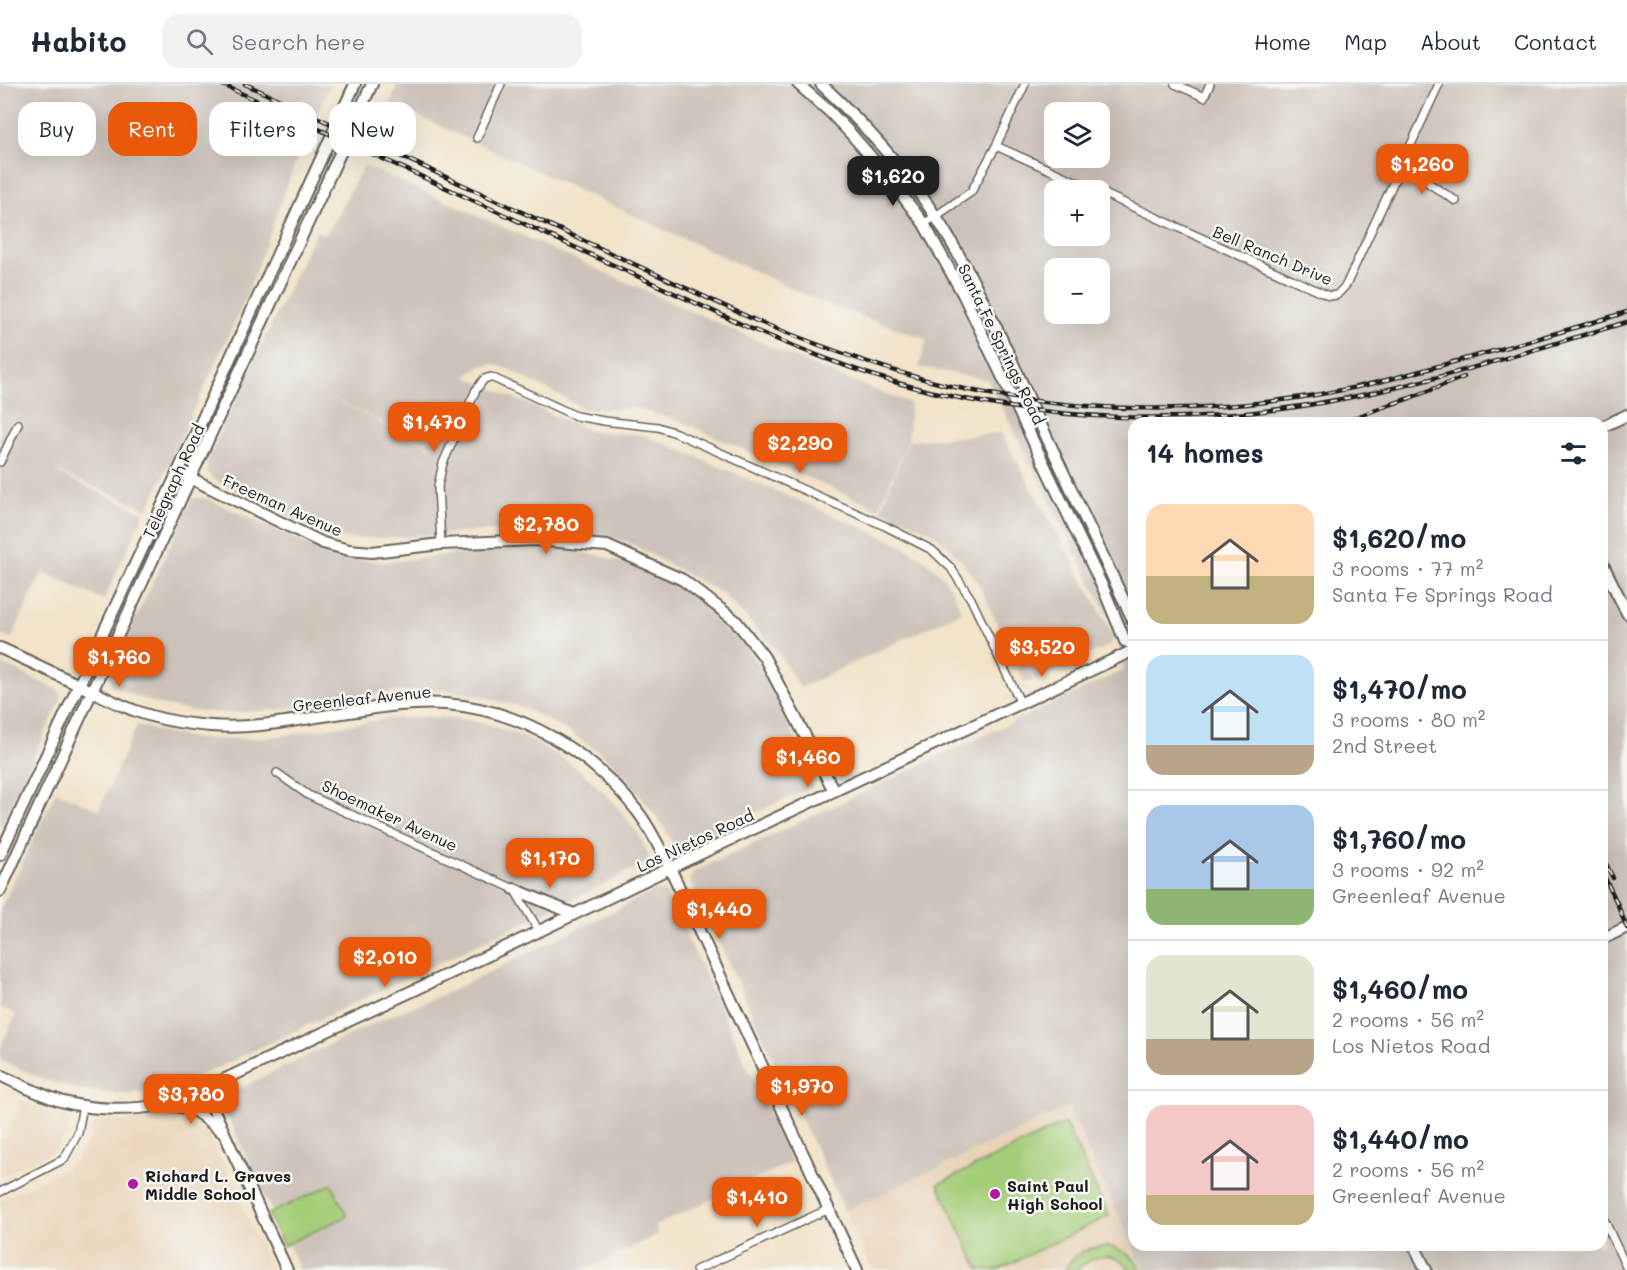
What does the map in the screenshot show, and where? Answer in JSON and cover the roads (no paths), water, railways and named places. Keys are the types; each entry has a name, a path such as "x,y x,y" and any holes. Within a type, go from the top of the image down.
{"main road":[{"name":"Telegraph Road","path":"0,855 355,84"},
{"name":"Telegraph Road","path":"0,891 372,84"},
{"name":"Santa Fe Springs Road","path":"798,84 851,134 885,173 924,224 963,294 1086,553 1125,641 1128,642"},
{"name":"Santa Fe Springs Road","path":"821,84 885,149 935,216 966,268 987,308 1128,609"},
{"path":"1608,424 1627,415"},
{"name":"Freeman Avenue","path":"178,472 323,543 349,550 372,552 441,544 535,540 607,546 683,580 736,621 764,657 834,791"},
{"path":"1086,553 1099,548"},
{"path":"1608,576 1627,613"},
{"path":"0,648 92,691"},
{"name":"Los Nietos Road","path":"162,1105 204,1089 1128,653"},
{"name":"Greenleaf Avenue","path":"92,691 144,714 184,724 214,727 254,726 357,710 414,704 465,706 508,717 544,732 572,748 618,788 651,831 857,1270"},
{"path":"16,820 30,826"},
{"path":"514,889 574,914"},
{"path":"1608,936 1627,927"},
{"path":"0,1076 64,1102 109,1108 181,1106 202,1114 224,1134"},
{"path":"204,1089 287,1270"},
{"path":"1417,1251 1426,1270"}],"street":[{"path":"477,138 501,84"},
{"path":"924,224 971,192 996,146 1024,84"},
{"path":"1175,84 1204,97 1210,84"},
{"name":"Bell Ranch Drive","path":"1110,197 1329,296 1337,296 1346,285 1439,84"},
{"name":"Bell Ranch Drive","path":"996,146 1072,180"},
{"path":"1402,166 1456,201"},
{"path":"441,544 438,486 443,463 476,390 484,379 491,377 576,416 658,427 676,433 875,521 932,550 951,568 970,599 1021,704"},
{"path":"0,462 18,424"},
{"name":"Shoemaker Avenue","path":"277,773 308,795 514,889"},
{"path":"514,889 538,931"},
{"path":"0,1192 64,1159 78,1133 83,1105"},
{"path":"696,1270 829,1209"},
{"path":"1608,1228 1627,1269"}],"railway":[{"path":"221,84 754,330 898,383 953,397 1009,407 1065,414 1122,417 1235,414 1291,408 1383,391 1627,322"},
{"path":"245,84 757,321 898,372 995,395 1095,407 1146,408 1197,408 1297,398 1388,380 1627,312"},
{"path":"1357,417 1464,377"},
{"path":"1608,868 1613,878"},
{"path":"1608,884 1627,928"}],"place":[{"name":"Richard L. Graves Middle School","path":"133,1184"},
{"name":"Saint Paul High School","path":"995,1194"}]}
